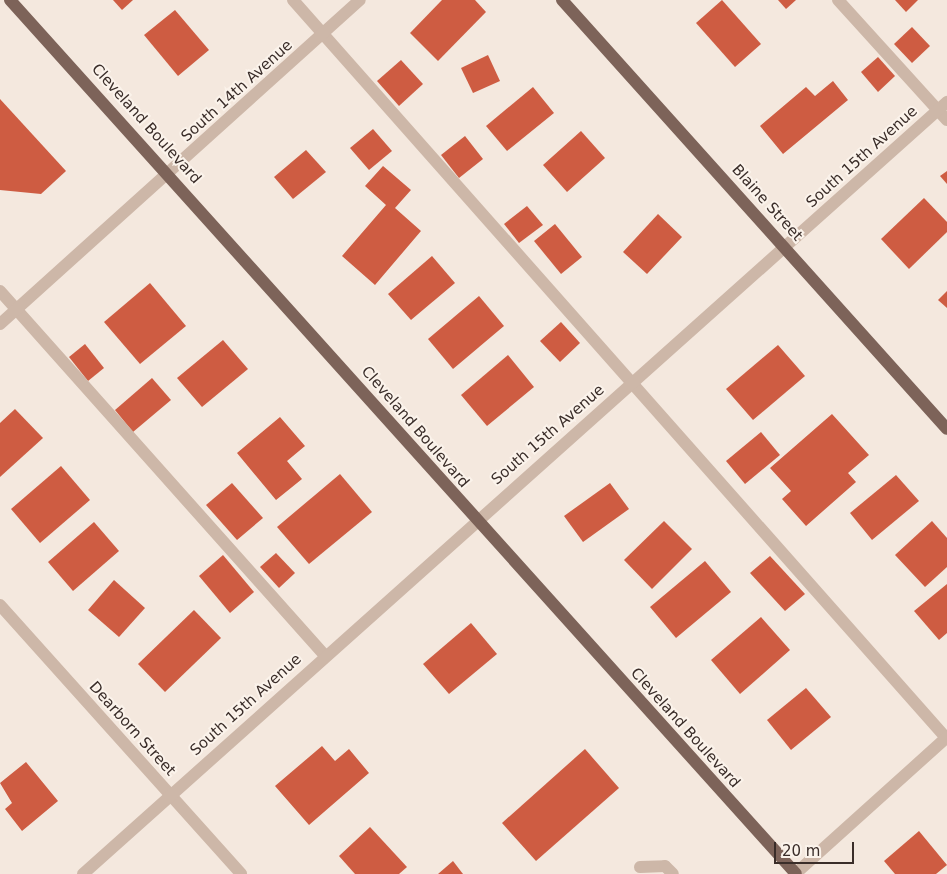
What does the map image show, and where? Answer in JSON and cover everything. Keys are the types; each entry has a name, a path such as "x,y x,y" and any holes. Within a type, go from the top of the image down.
{"main road":[{"name":"Cleveland Boulevard","path":"10,0 170,174 475,520 796,874"},
{"name":"Blaine Street","path":"562,0 947,429"}],"street":[{"path":"293,0 947,738 796,874"},
{"name":"South 14th Avenue","path":"0,324 170,174 360,0"},
{"path":"838,0 942,106 947,120"},
{"name":"South 15th Avenue","path":"83,874 475,520 785,248 942,106"},
{"path":"0,291 325,656"},
{"name":"Dearborn Street","path":"0,606 241,874"},
{"path":"640,867 665,866 673,874"}],"building":[{"path":"113,0 133,0 122,10"},
{"path":"442,0 475,0 486,12 438,61 410,33"},
{"path":"722,0 761,44 735,67 696,23"},
{"path":"778,0 796,0 786,9"},
{"path":"895,0 918,0 906,12"},
{"path":"175,10 209,50 178,76 144,35"},
{"path":"912,27 930,46 912,63 894,44"},
{"path":"488,55 500,81 473,93 461,68"},
{"path":"878,57 895,76 878,92 861,72"},
{"path":"401,60 423,84 399,106 377,81"},
{"path":"833,81 848,100 783,154 760,126 806,87 815,96"},
{"path":"533,87 554,113 507,151 486,126"},
{"path":"0,99 66,171 41,194 0,190"},
{"path":"373,129 392,151 369,170 350,148"},
{"path":"581,131 605,158 567,192 543,165"},
{"path":"465,136 483,159 459,178 441,155"},
{"path":"306,150 326,172 293,199 274,177"},
{"path":"383,166 411,190 395,208 421,231 375,285 342,256 386,205 365,186"},
{"path":"947,171 947,184 940,176"},
{"path":"924,198 947,222 947,232 909,269 881,239"},
{"path":"527,206 543,225 519,243 504,224"},
{"path":"658,214 682,237 647,274 623,252"},
{"path":"555,224 582,257 561,274 534,241"},
{"path":"432,256 455,283 411,320 388,294"},
{"path":"150,283 186,326 140,364 104,322"},
{"path":"947,291 947,308 938,300"},
{"path":"479,296 504,326 453,369 428,339"},
{"path":"561,322 580,343 560,362 540,341"},
{"path":"223,340 248,369 202,407 177,378"},
{"path":"85,344 104,368 88,381 69,357"},
{"path":"778,345 805,376 753,420 726,389"},
{"path":"508,355 534,387 487,426 461,395"},
{"path":"152,378 171,400 133,432 115,410"},
{"path":"15,409 43,438 0,477 0,423"},
{"path":"832,414 869,455 848,473 856,482 806,526 782,499 791,491 770,468"},
{"path":"280,417 305,446 287,461 302,479 276,500 237,453"},
{"path":"761,432 780,455 745,484 726,461"},
{"path":"61,466 90,500 40,543 11,509"},
{"path":"340,474 372,512 309,564 277,527"},
{"path":"896,475 919,501 872,540 850,513"},
{"path":"232,483 263,518 237,540 206,505"},
{"path":"610,483 629,509 583,542 564,516"},
{"path":"664,521 692,549 652,589 624,560"},
{"path":"932,521 947,538 947,567 925,587 895,555"},
{"path":"94,522 119,551 73,591 48,562"},
{"path":"276,553 295,573 279,588 260,567"},
{"path":"223,555 254,592 230,613 199,576"},
{"path":"770,556 805,594 785,611 750,573"},
{"path":"705,561 731,592 676,638 650,607"},
{"path":"114,580 145,608 119,637 88,610"},
{"path":"947,584 947,633 939,640 914,611"},
{"path":"194,610 221,638 165,692 138,664"},
{"path":"761,617 790,650 740,694 711,660"},
{"path":"471,623 497,654 449,694 423,664"},
{"path":"806,688 831,717 791,750 767,720"},
{"path":"322,746 335,761 349,749 369,773 309,825 275,786"},
{"path":"585,749 619,788 536,861 502,823"},
{"path":"26,762 58,801 22,831 5,809 12,803 0,783"},
{"path":"370,827 407,867 399,874 355,874 339,856"},
{"path":"919,831 947,865 936,874 895,874 884,861"},
{"path":"453,861 463,874 438,874"}]}
